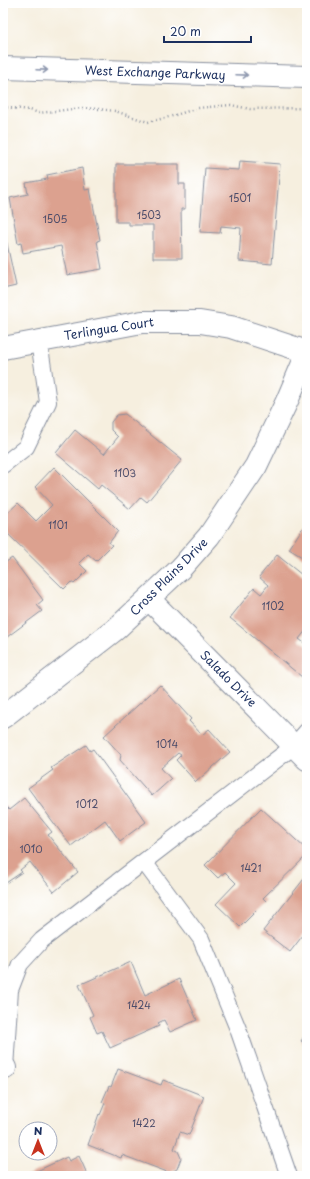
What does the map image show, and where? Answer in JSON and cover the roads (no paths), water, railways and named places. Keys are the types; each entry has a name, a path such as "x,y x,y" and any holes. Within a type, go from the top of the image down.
{"street":[{"name":"West Exchange Parkway","path":"3,68 307,77"},
{"name":"Terlingua Court","path":"3,348 142,322 200,322 231,327 307,353"},
{"name":"Cross Plains Drive","path":"3,717 116,629 181,568 209,536 256,466 287,402 307,353"},
{"name":"Salado Drive","path":"149,599 303,745"}],"lane":[{"path":"3,465 26,447 48,402 39,341"},
{"path":"4,1068 10,990 20,964 42,940 144,862 303,745"},
{"path":"144,862 201,939 238,1029 289,1176"}]}
